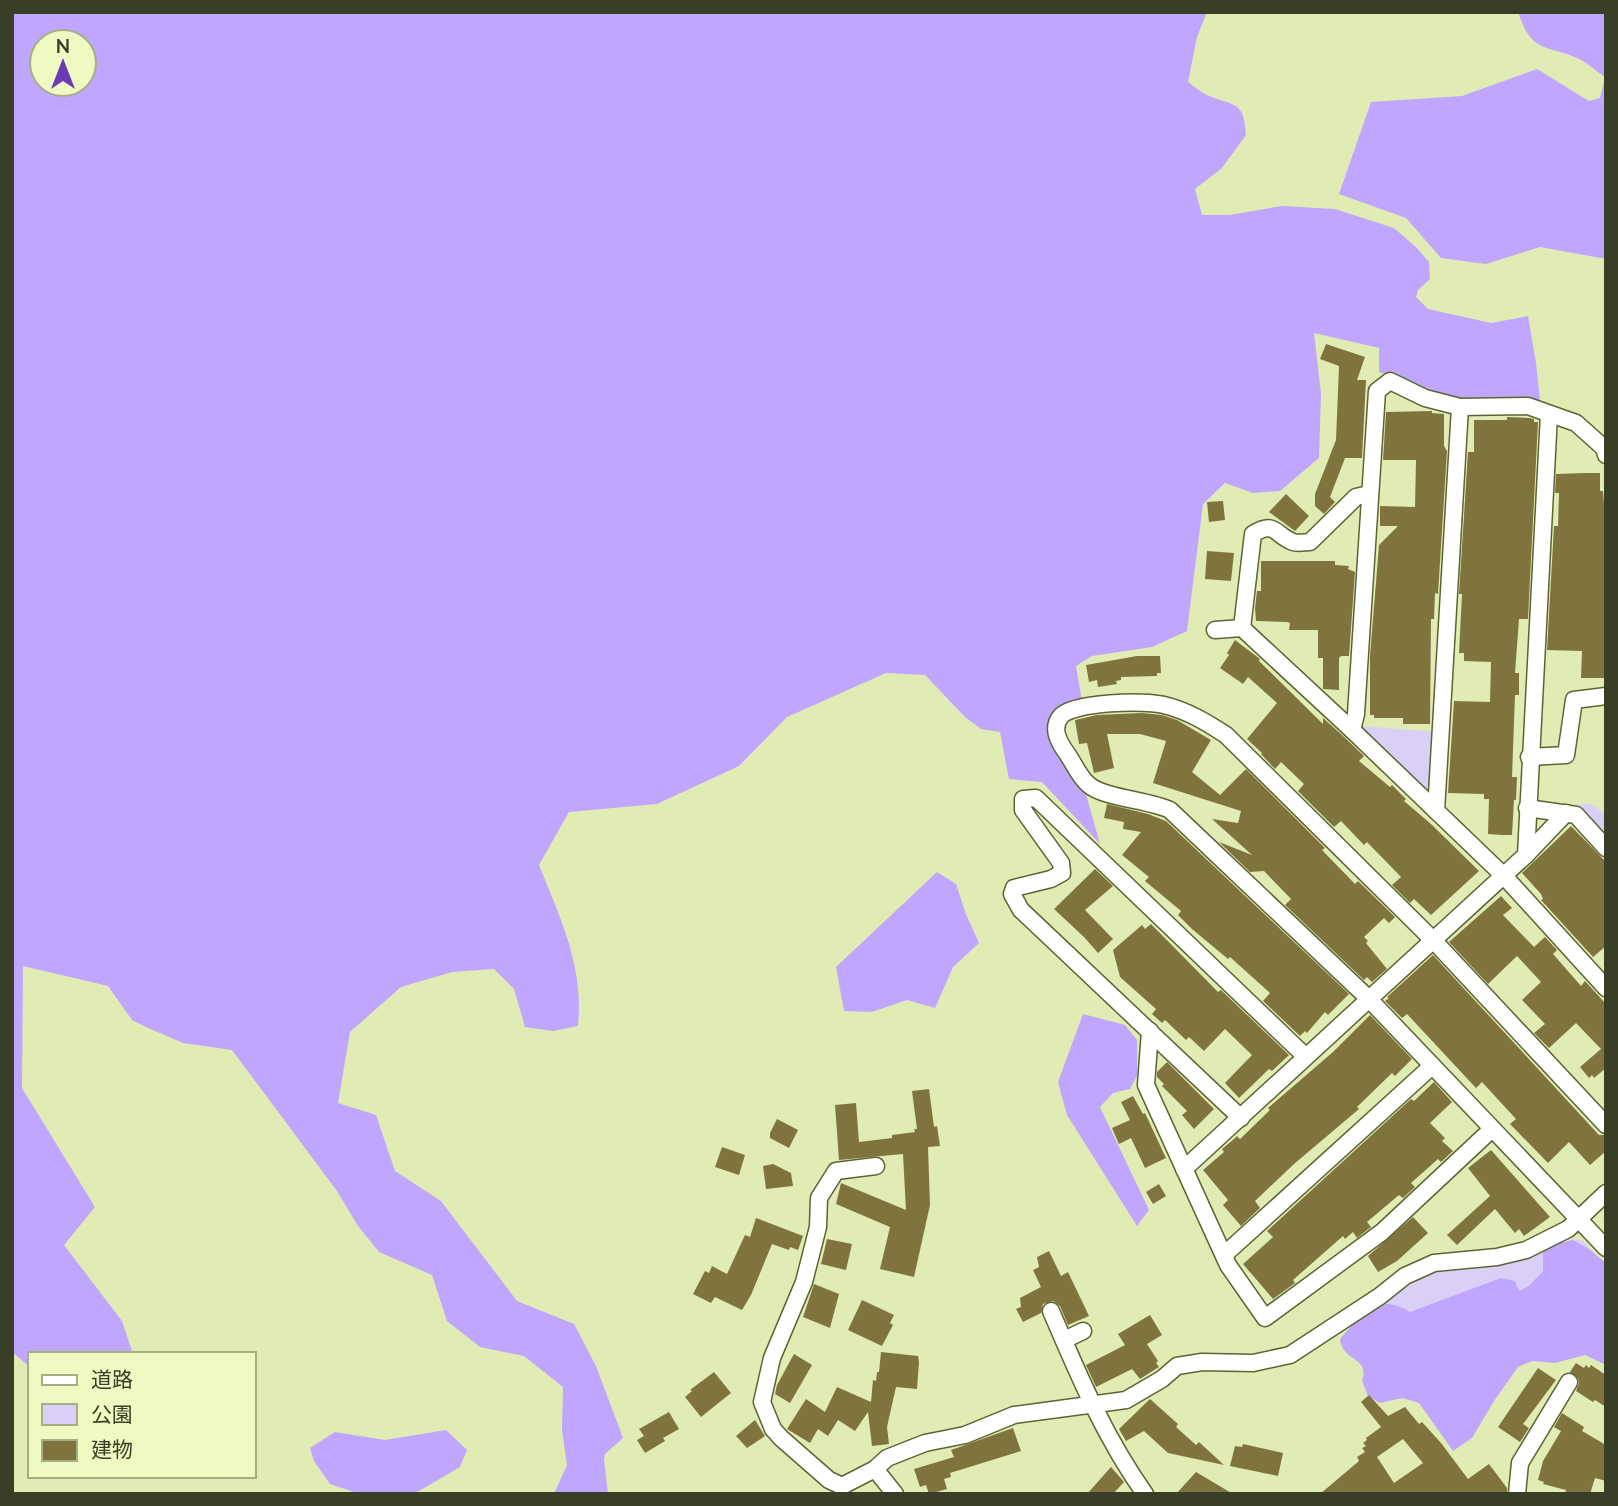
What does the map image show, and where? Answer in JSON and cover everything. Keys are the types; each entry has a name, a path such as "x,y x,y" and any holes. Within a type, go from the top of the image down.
{"street":[{"path":"1352,730 1356,714 1377,391 1390,381 1425,398 1460,407 1528,406 1576,423 1604,448 1606,455"},
{"path":"1436,811 1460,407"},
{"path":"1526,855 1549,414"},
{"path":"1242,628 1253,534 1263,528 1273,528 1295,543 1310,542 1356,497 1369,494"},
{"path":"1215,630 1242,628 1504,876 1606,988"},
{"path":"1530,757 1566,755 1574,700 1606,696"},
{"path":"1606,1125 1434,941 1226,735 1197,715 1162,704 1127,701 1072,709 1061,716 1056,727 1059,742 1088,784 1098,791 1155,803 1170,810 1368,999 1606,1248"},
{"path":"1241,1118 1021,910 1012,894 1014,888 1051,879 1062,873 1061,863 1023,810 1023,799 1036,798 1305,1056"},
{"path":"1527,808 1576,815 1606,848"},
{"path":"1184,1169 1504,876 1566,813"},
{"path":"1150,1031 1146,1085 1224,1255 1265,1318 1382,1232 1492,1129"},
{"path":"1224,1255 1432,1066"},
{"path":"876,1166 836,1171 820,1198 818,1227 804,1282 772,1358 762,1402 773,1429 829,1480 842,1486 875,1469 887,1458 925,1443 965,1435 1014,1415 1126,1400 1177,1366 1202,1362 1253,1363 1290,1355 1380,1296 1405,1276 1434,1263 1496,1257 1526,1250 1568,1229 1606,1193"},
{"path":"1051,1311 1091,1404 1119,1456 1145,1494"},
{"path":"1064,1340 1083,1331"},
{"path":"1517,1494 1520,1463 1569,1382"},
{"path":"875,1469 895,1494"}],"green space":[{"path":"1362,726 1436,732 1433,792 1422,788 1361,731"},
{"path":"1592,804 1606,815 1606,838 1576,805"},
{"path":"1572,1239 1582,1240 1606,1266 1439,1326 1376,1306 1418,1280 1437,1272 1496,1265 1532,1255"}],"shaded area":[{"path":"12,12 1207,12 1197,37 1188,82 1204,94 1236,106 1243,115 1246,135 1222,168 1195,189 1202,215 1229,215 1282,206 1335,209 1394,228 1417,248 1429,262 1430,279 1418,290 1416,297 1428,309 1491,323 1528,316 1540,400 1455,398 1379,372 1379,348 1314,333 1321,394 1319,458 1280,491 1253,493 1225,483 1203,504 1187,631 1152,647 1092,656 1076,666 1083,707 1057,725 1083,783 1100,844 1042,782 1009,779 1000,732 981,729 965,717 925,675 886,673 787,717 739,766 657,804 569,812 539,865 563,924 574,963 578,983 578,1026 553,1031 525,1027 514,989 494,969 452,972 401,987 350,1032 338,1103 376,1115 395,1171 441,1201 517,1301 574,1324 596,1366 623,1438 605,1454 608,1494 554,1494 567,1465 562,1430 563,1387 524,1356 480,1347 447,1321 432,1275 379,1252 232,1050 183,1043 132,1020 108,986 23,966 22,1088 95,1207 64,1245 122,1321 132,1352 28,1352 28,1365 12,1352"},
{"path":"1518,12 1606,12 1606,259 1540,247 1486,264 1441,258 1406,218 1339,194 1371,102 1462,96 1537,69 1589,101 1600,98 1605,77 1581,60 1536,42"},
{"path":"937,872 956,884 979,943 953,967 935,1008 907,1000 872,1012 844,1011 836,967"},
{"path":"1083,1014 1125,1025 1137,1040 1137,1076 1130,1089 1113,1093 1100,1107 1149,1210 1137,1226 1067,1115 1058,1082"},
{"path":"1573,1240 1606,1263 1606,1365 1585,1355 1555,1363 1532,1361 1518,1367 1472,1438 1453,1451 1419,1403 1402,1398 1380,1403 1368,1396 1362,1381 1362,1367 1342,1347 1340,1339 1362,1315 1378,1305 1387,1304 1410,1312 1501,1278 1515,1281 1519,1291 1529,1286 1543,1271 1543,1251 1553,1245"},
{"path":"446,1430 467,1450 460,1467 414,1494 369,1494 330,1484 314,1461 310,1448 335,1432 385,1440"}],"building":[{"path":"1326,344 1365,357 1357,380 1366,380 1362,458 1345,458 1330,497 1335,502 1324,514 1315,506 1315,494 1336,440 1339,366 1320,359"},
{"path":"1432,411 1444,414 1444,446 1447,451 1438,594 1435,593 1434,619 1431,619 1430,724 1403,724 1403,718 1374,718 1374,715 1370,715 1370,656 1379,545 1398,526 1380,526 1380,506 1415,507 1416,460 1383,460 1386,412"},
{"path":"1507,417 1529,418 1538,422 1528,619 1519,619 1515,673 1519,673 1519,695 1515,695 1512,777 1517,777 1512,835 1488,834 1489,799 1484,799 1484,794 1448,793 1454,701 1490,702 1491,662 1464,661 1464,653 1459,653 1462,594 1459,594 1468,452 1474,452 1474,420 1507,420"},
{"path":"1600,473 1606,530 1606,678 1581,678 1582,651 1547,650 1554,526 1558,526 1559,493 1555,493 1556,474"},
{"path":"1286,494 1309,516 1295,531 1269,512"},
{"path":"1223,501 1225,520 1209,522 1207,502"},
{"path":"1207,551 1234,553 1231,581 1205,579"},
{"path":"1261,561 1335,561 1335,565 1349,566 1348,569 1355,572 1349,656 1339,658 1339,690 1323,689 1323,658 1318,658 1318,630 1289,630 1290,623 1287,622 1256,621 1257,591 1261,591"},
{"path":"1235,640 1260,659 1259,661 1323,724 1323,718 1341,734 1364,756 1359,761 1390,787 1392,785 1406,799 1404,801 1479,871 1431,915 1414,899 1410,903 1392,885 1401,877 1367,842 1364,845 1341,821 1334,827 1298,791 1304,784 1281,762 1275,769 1247,739 1277,703 1248,677 1243,684 1220,668"},
{"path":"1137,656 1160,656 1161,673 1157,673 1157,676 1121,677 1121,680 1116,681 1117,684 1098,687 1097,680 1089,682 1086,665"},
{"path":"1142,713 1177,720 1211,740 1192,772 1220,795 1246,769 1325,848 1322,850 1355,884 1358,881 1395,917 1389,923 1384,918 1364,937 1387,969 1372,982 1367,977 1364,980 1285,905 1291,899 1264,871 1250,872 1219,842 1252,855 1212,819 1238,823 1241,811 1153,783 1166,741 1140,734 1107,734 1114,768 1094,773 1087,743 1079,744 1075,720 1097,715"},
{"path":"1107,804 1166,821 1349,994 1328,1015 1325,1012 1307,1033 1305,1031 1300,1036 1263,1001 1270,993 1230,957 1228,959 1192,929 1178,915 1181,911 1145,881 1149,877 1122,855 1141,832 1123,829 1124,822 1104,818"},
{"path":"1571,826 1606,862 1606,946 1593,957 1541,900 1541,894 1522,873"},
{"path":"1095,869 1113,886 1085,910 1113,939 1098,953 1054,909"},
{"path":"1501,896 1512,908 1503,915 1534,947 1545,937 1557,950 1553,954 1581,986 1585,981 1606,1004 1606,1068 1594,1078 1592,1075 1589,1078 1580,1067 1601,1049 1576,1023 1549,1048 1534,1033 1545,1024 1522,1000 1541,982 1517,956 1488,984 1449,942"},
{"path":"1151,924 1218,992 1221,990 1289,1055 1272,1071 1269,1069 1239,1098 1225,1083 1252,1055 1225,1029 1204,1051 1189,1037 1186,1040 1165,1020 1162,1023 1152,1014 1156,1009 1120,977 1113,950 1142,925 1145,929"},
{"path":"1433,955 1599,1135 1606,1135 1606,1151 1590,1165 1569,1142 1548,1163 1510,1124 1516,1119 1482,1082 1476,1088 1407,1014 1402,1018 1385,1001"},
{"path":"1370,1015 1412,1059 1395,1076 1392,1073 1357,1107 1359,1109 1255,1201 1260,1208 1241,1226 1223,1205 1228,1200 1203,1170 1224,1152 1222,1149 1237,1136 1240,1139 1270,1110 1268,1108 1333,1052"},
{"path":"1167,1062 1214,1109 1194,1129 1182,1115 1187,1111 1162,1086 1164,1084 1157,1077 1157,1072"},
{"path":"1434,1082 1452,1102 1430,1123 1445,1138 1442,1141 1453,1151 1441,1162 1438,1159 1411,1183 1415,1187 1403,1198 1399,1195 1367,1222 1371,1227 1357,1238 1353,1232 1345,1239 1343,1236 1293,1280 1295,1283 1273,1299 1243,1264 1273,1237 1267,1231 1411,1099 1414,1101"},
{"path":"929,1089 934,1127 937,1126 940,1146 928,1147 930,1205 914,1277 880,1269 890,1227 836,1204 841,1183 906,1210 903,1154 839,1160 835,1105 856,1103 859,1142 892,1138 892,1135 915,1132 914,1129 917,1129 912,1091"},
{"path":"1133,1096 1143,1114 1145,1113 1166,1158 1145,1168 1131,1138 1119,1144 1112,1128 1130,1120 1121,1102"},
{"path":"777,1119 798,1130 789,1148 770,1138"},
{"path":"722,1147 745,1155 739,1175 715,1167"},
{"path":"1491,1150 1550,1217 1524,1236 1519,1229 1515,1233 1495,1209 1457,1245 1447,1235 1490,1196 1468,1168"},
{"path":"773,1164 791,1173 793,1186 766,1189 763,1166"},
{"path":"1159,1184 1166,1196 1153,1204 1146,1192"},
{"path":"1413,1217 1428,1233 1397,1261 1378,1272 1368,1256"},
{"path":"756,1218 803,1236 798,1250 772,1244 742,1310 715,1297 711,1303 693,1294 705,1271 709,1273 712,1266 727,1274 745,1235 750,1237"},
{"path":"827,1239 852,1244 846,1270 821,1264"},
{"path":"1049,1251 1061,1276 1068,1272 1089,1316 1068,1325 1060,1306 1053,1301 1043,1304 1041,1313 1023,1322 1016,1309 1021,1307 1020,1298 1041,1287 1033,1270 1039,1267 1037,1257"},
{"path":"814,1284 839,1294 830,1328 803,1317"},
{"path":"862,1300 894,1315 890,1323 893,1325 882,1346 848,1330"},
{"path":"1150,1315 1162,1335 1147,1344 1159,1367 1140,1379 1132,1369 1096,1387 1086,1365 1125,1345 1118,1334"},
{"path":"881,1352 918,1356 919,1362 917,1389 896,1387 887,1427 889,1444 872,1446 868,1412 855,1431 838,1420 828,1436 818,1429 810,1443 787,1429 806,1399 825,1412 837,1387 871,1402 873,1380 876,1381 879,1372"},
{"path":"794,1354 812,1365 790,1403 775,1394"},
{"path":"1576,1363 1584,1368 1591,1365 1606,1375 1606,1407 1576,1391 1578,1378 1570,1372"},
{"path":"1538,1368 1556,1380 1523,1424 1529,1428 1520,1442 1498,1427"},
{"path":"714,1372 731,1393 701,1417 685,1397"},
{"path":"1369,1395 1388,1416 1405,1407 1419,1424 1422,1422 1441,1443 1468,1479 1489,1464 1507,1488 1507,1494 1320,1494 1359,1461 1357,1457 1365,1452 1362,1448 1366,1446 1363,1443 1366,1438 1381,1427 1361,1402","holes":["1403,1439 1423,1463 1394,1483 1377,1457"]},
{"path":"1150,1399 1178,1424 1176,1427 1196,1445 1199,1442 1224,1465 1168,1453 1144,1431 1126,1441 1119,1429"},
{"path":"669,1412 679,1429 645,1453 637,1440 644,1436 639,1429"},
{"path":"1562,1413 1584,1427 1582,1431 1606,1445 1606,1481 1595,1478 1590,1494 1565,1494 1566,1490 1538,1480 1543,1461 1561,1431 1554,1427"},
{"path":"755,1420 765,1436 747,1448 736,1436"},
{"path":"1013,1428 1021,1451 950,1473 951,1477 944,1479 947,1489 929,1494 926,1485 920,1487 914,1469 954,1457 951,1450"},
{"path":"1243,1444 1283,1453 1278,1476 1230,1466 1235,1446 1242,1447"},
{"path":"1111,1467 1124,1482 1113,1494 1087,1494"},
{"path":"1196,1472 1233,1494 1176,1494"}]}
